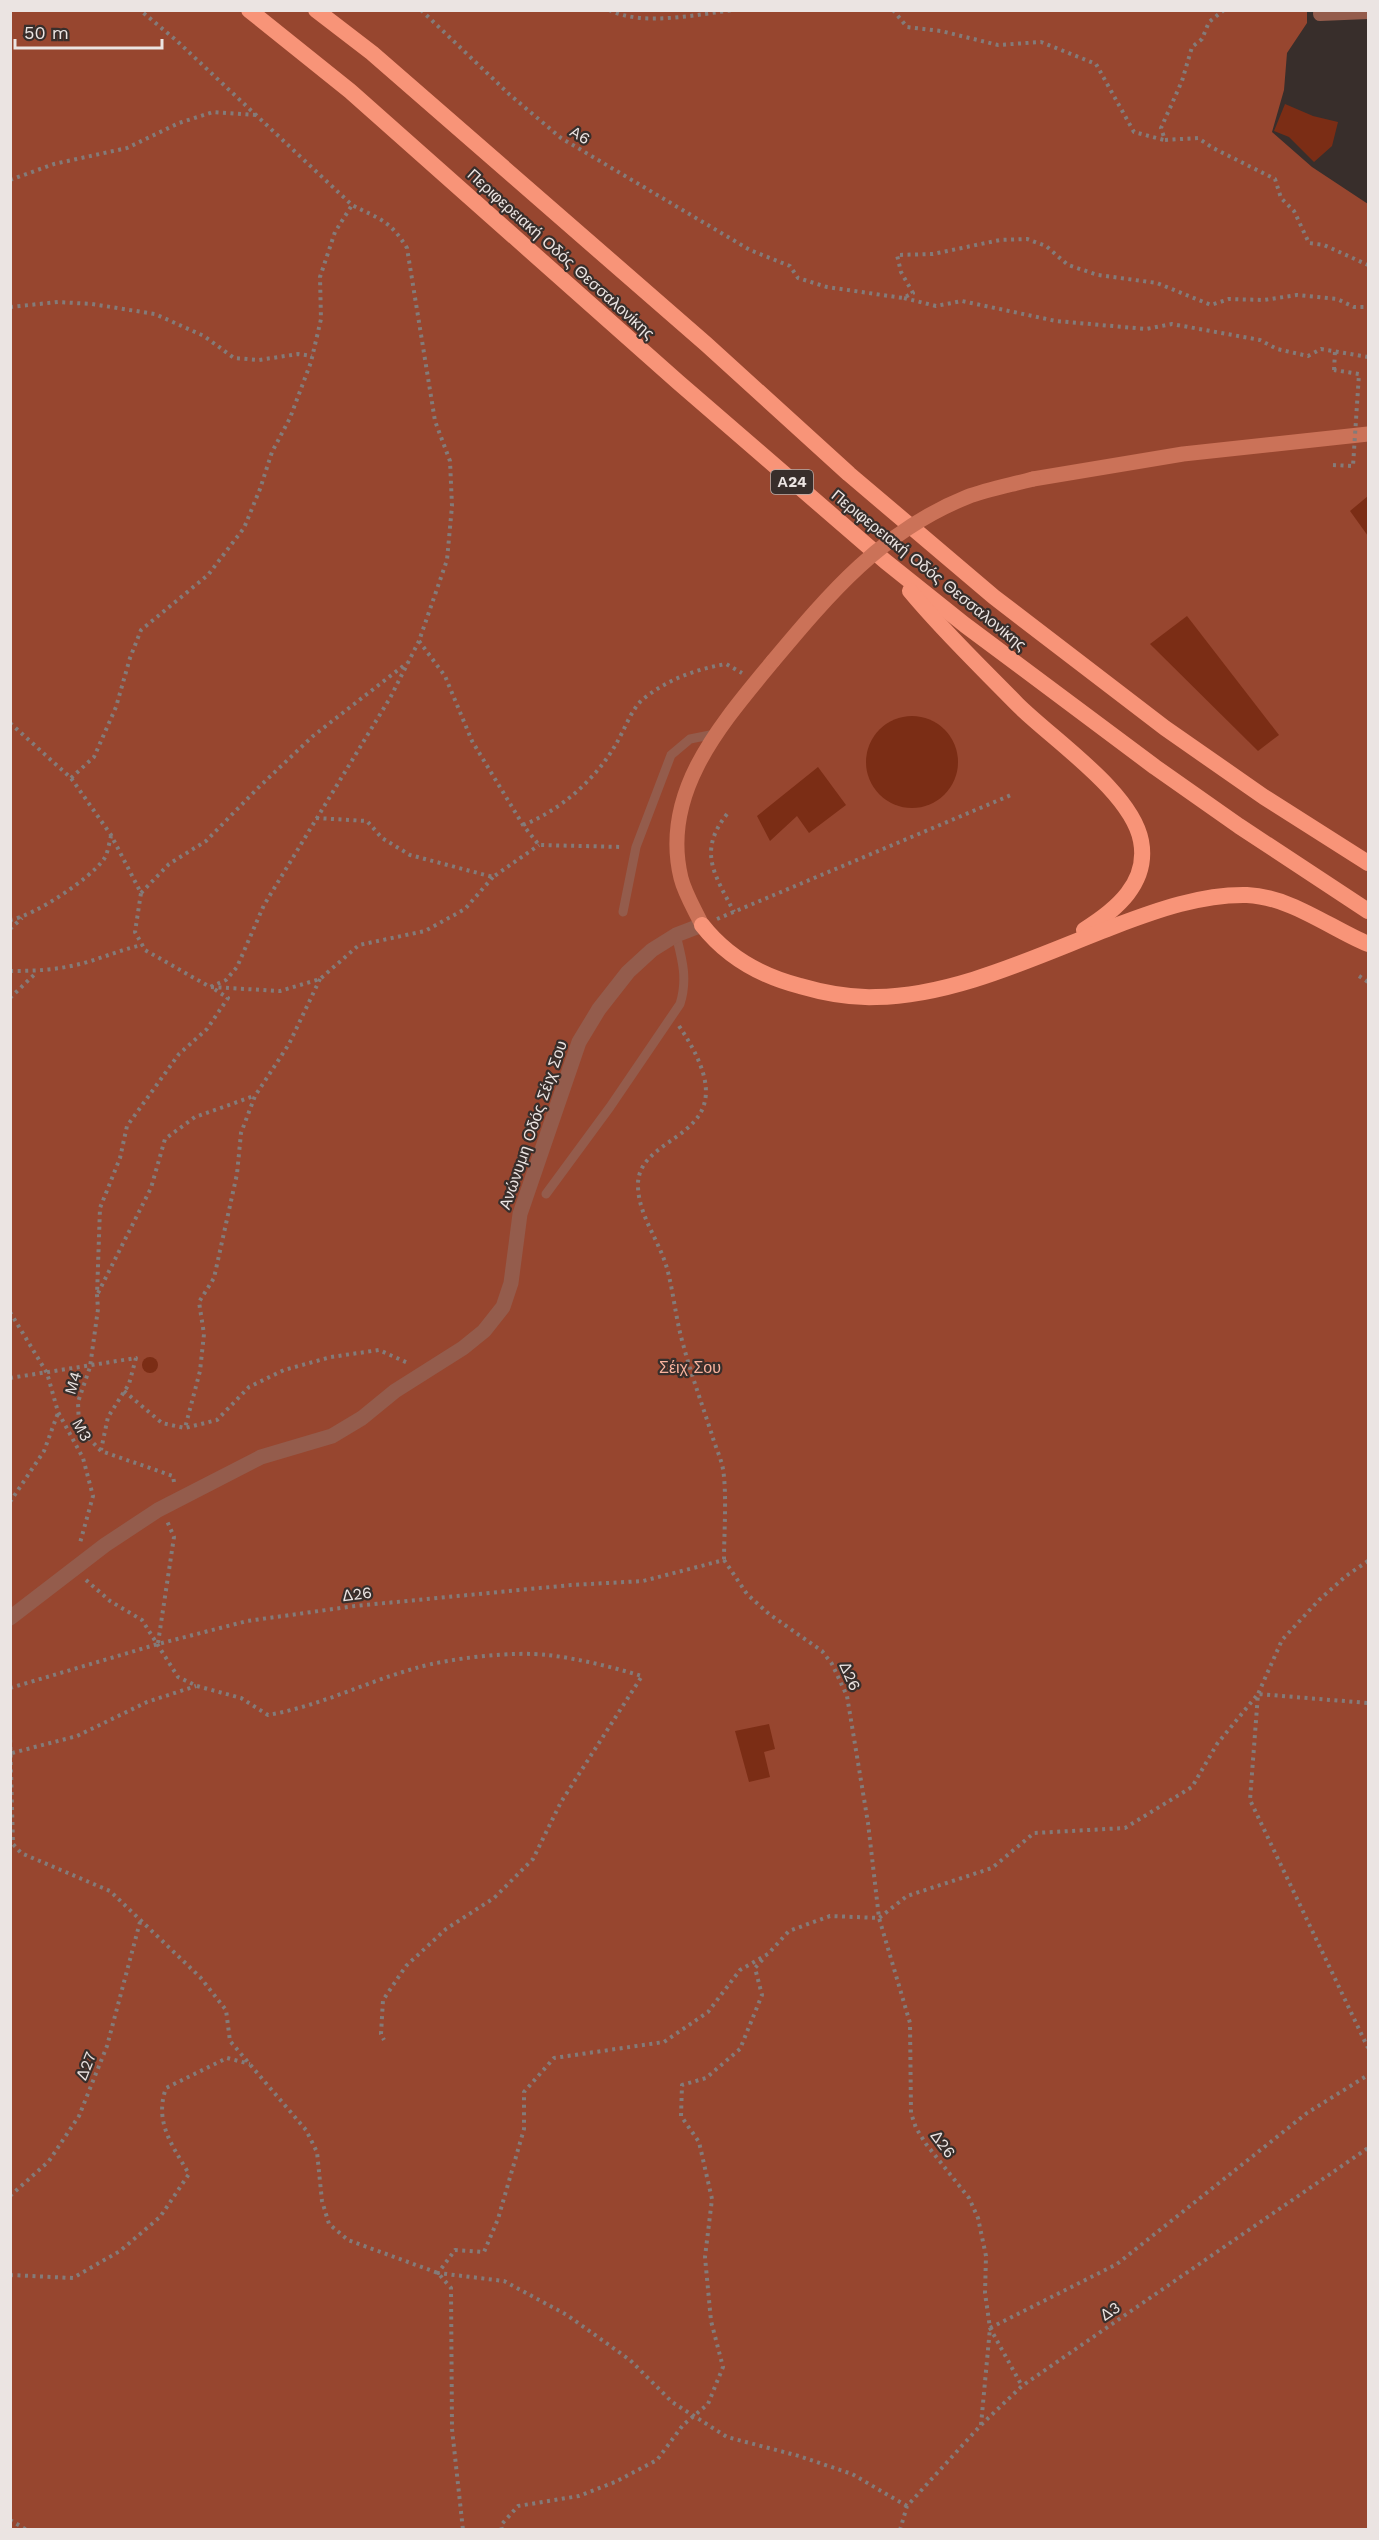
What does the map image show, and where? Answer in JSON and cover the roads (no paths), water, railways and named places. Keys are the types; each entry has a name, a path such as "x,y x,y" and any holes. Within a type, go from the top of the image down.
{"highway":[{"name":"Περιφερειακή Οδός Θεσσαλονίκης","path":"249,10 350,91 678,382 885,561 965,625 1146,760 1239,826 1368,911"},
{"name":"Περιφερειακή Οδός Θεσσαλονίκης","path":"316,10 372,53 706,344 849,474 994,597 1165,728 1264,797 1364,857"},
{"path":"885,561 922,605 1018,705 1101,780 1123,804 1135,822 1142,841 1143,858 1140,874 1131,891 1098,921 1049,951"},
{"path":"702,925 735,957 766,975 814,990 876,997 911,994 949,985 1181,904 1246,895 1262,897 1295,908 1368,944"}],"main road":[{"path":"702,925 682,881 677,839 680,811 693,771 715,734 772,661 859,564 902,531 926,516 968,497 1033,479 1183,454 1368,434"}],"street":[{"path":"1320,14 1368,12"},
{"name":"Ανώνυμη Οδός Σέιχ Σου","path":"10,1618 73,1569 158,1510 261,1457 332,1436 362,1418 396,1390 463,1348 484,1331 503,1307 511,1283 520,1214 579,1042 599,1009 628,972 652,950 676,935 702,925"}],"lane":[{"path":"623,912 636,847 671,754 690,739 715,734"},
{"path":"546,1194 610,1107 680,1004 684,991 685,972 676,935"}],"park label":[{"name":"Σέιχ Σου","path":"690,1367"}]}
